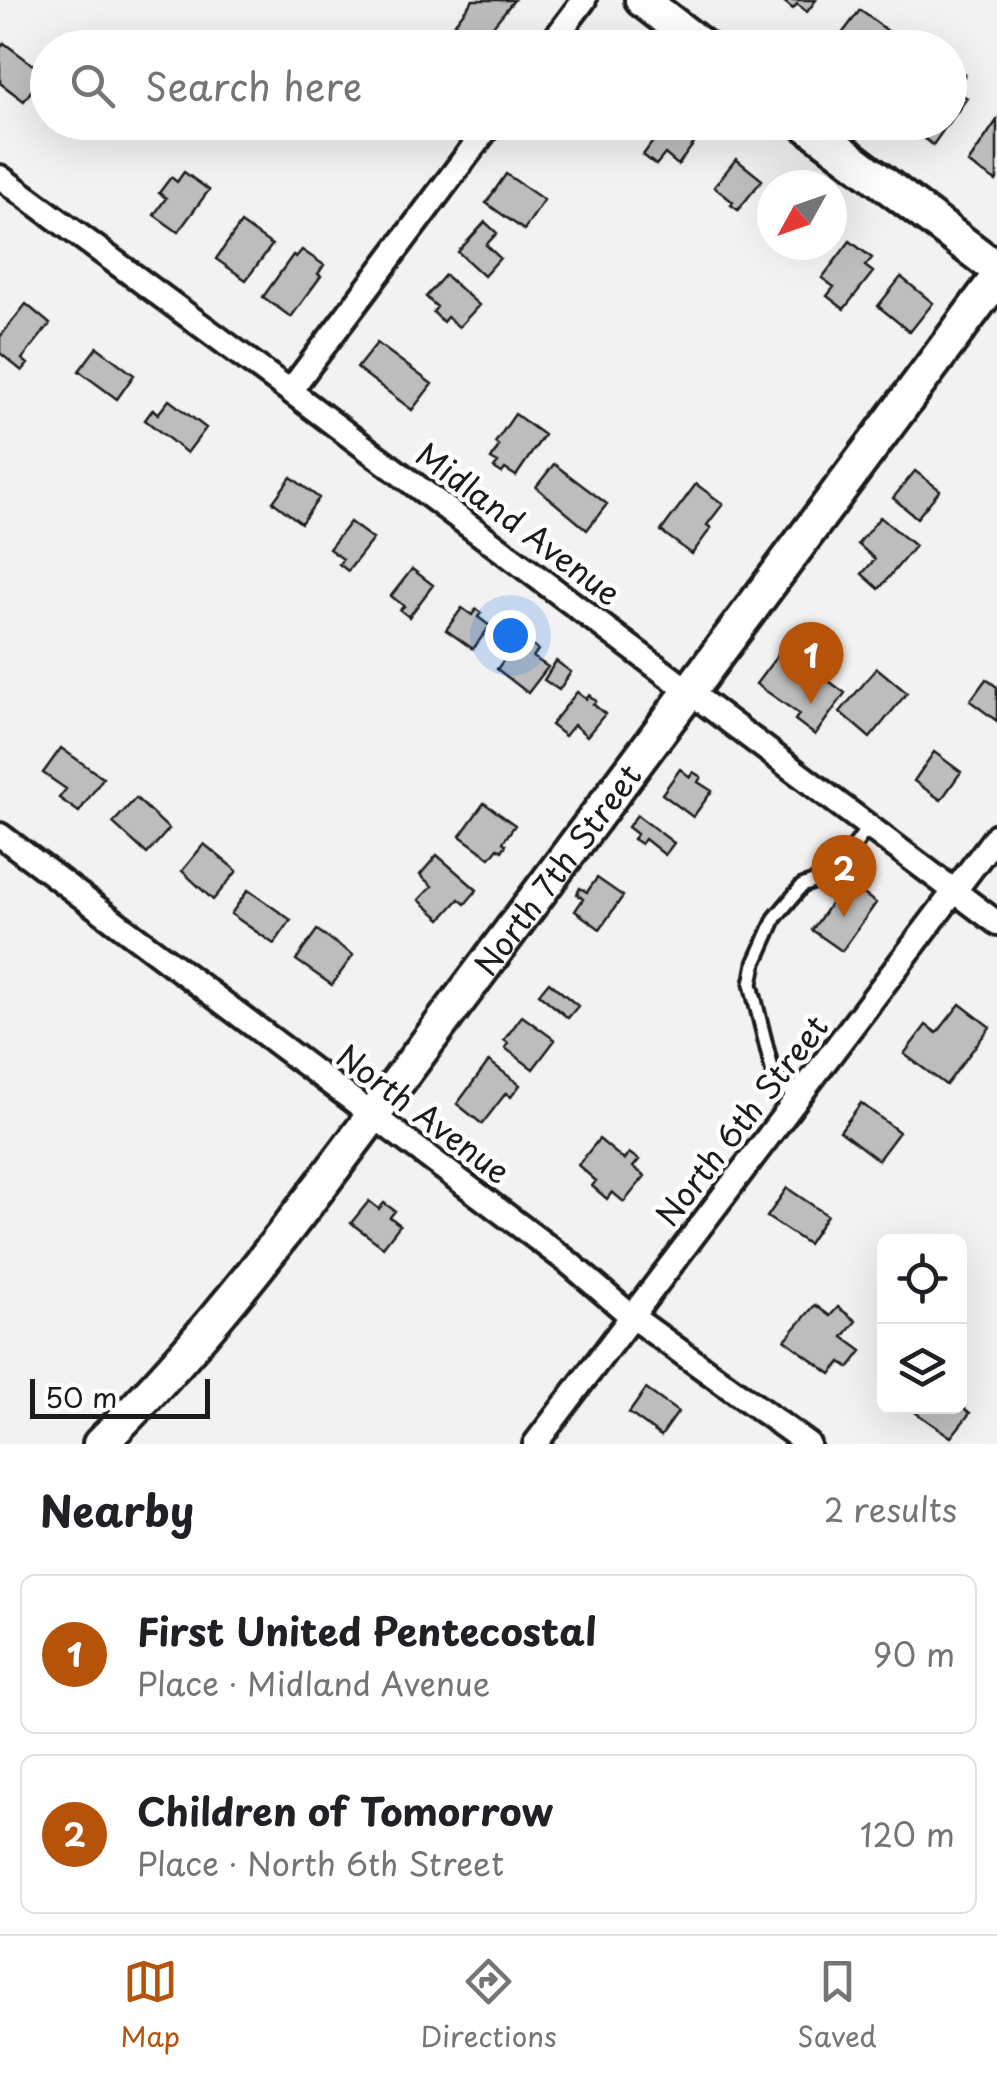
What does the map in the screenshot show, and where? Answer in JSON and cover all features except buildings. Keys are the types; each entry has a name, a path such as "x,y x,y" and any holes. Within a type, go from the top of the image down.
{"street":[{"path":"562,30 584,0"},
{"path":"642,0 681,30"},
{"path":"290,391 478,140"},
{"path":"826,140 997,269"},
{"name":"Midland Avenue","path":"0,178 997,923"},
{"name":"North 7th Street","path":"100,1444 228,1303 997,278"},
{"name":"North 6th Street","path":"535,1444 997,834"},
{"name":"North Avenue","path":"0,835 568,1262 630,1316 808,1444"}],"lane":[{"path":"797,1100 772,1069 751,984 755,963 775,918 802,886 833,875 868,827"}],"place":[{"name":"First United Pentecostal","path":"811,704"},
{"name":"Children of Tomorrow","path":"844,917"}]}
